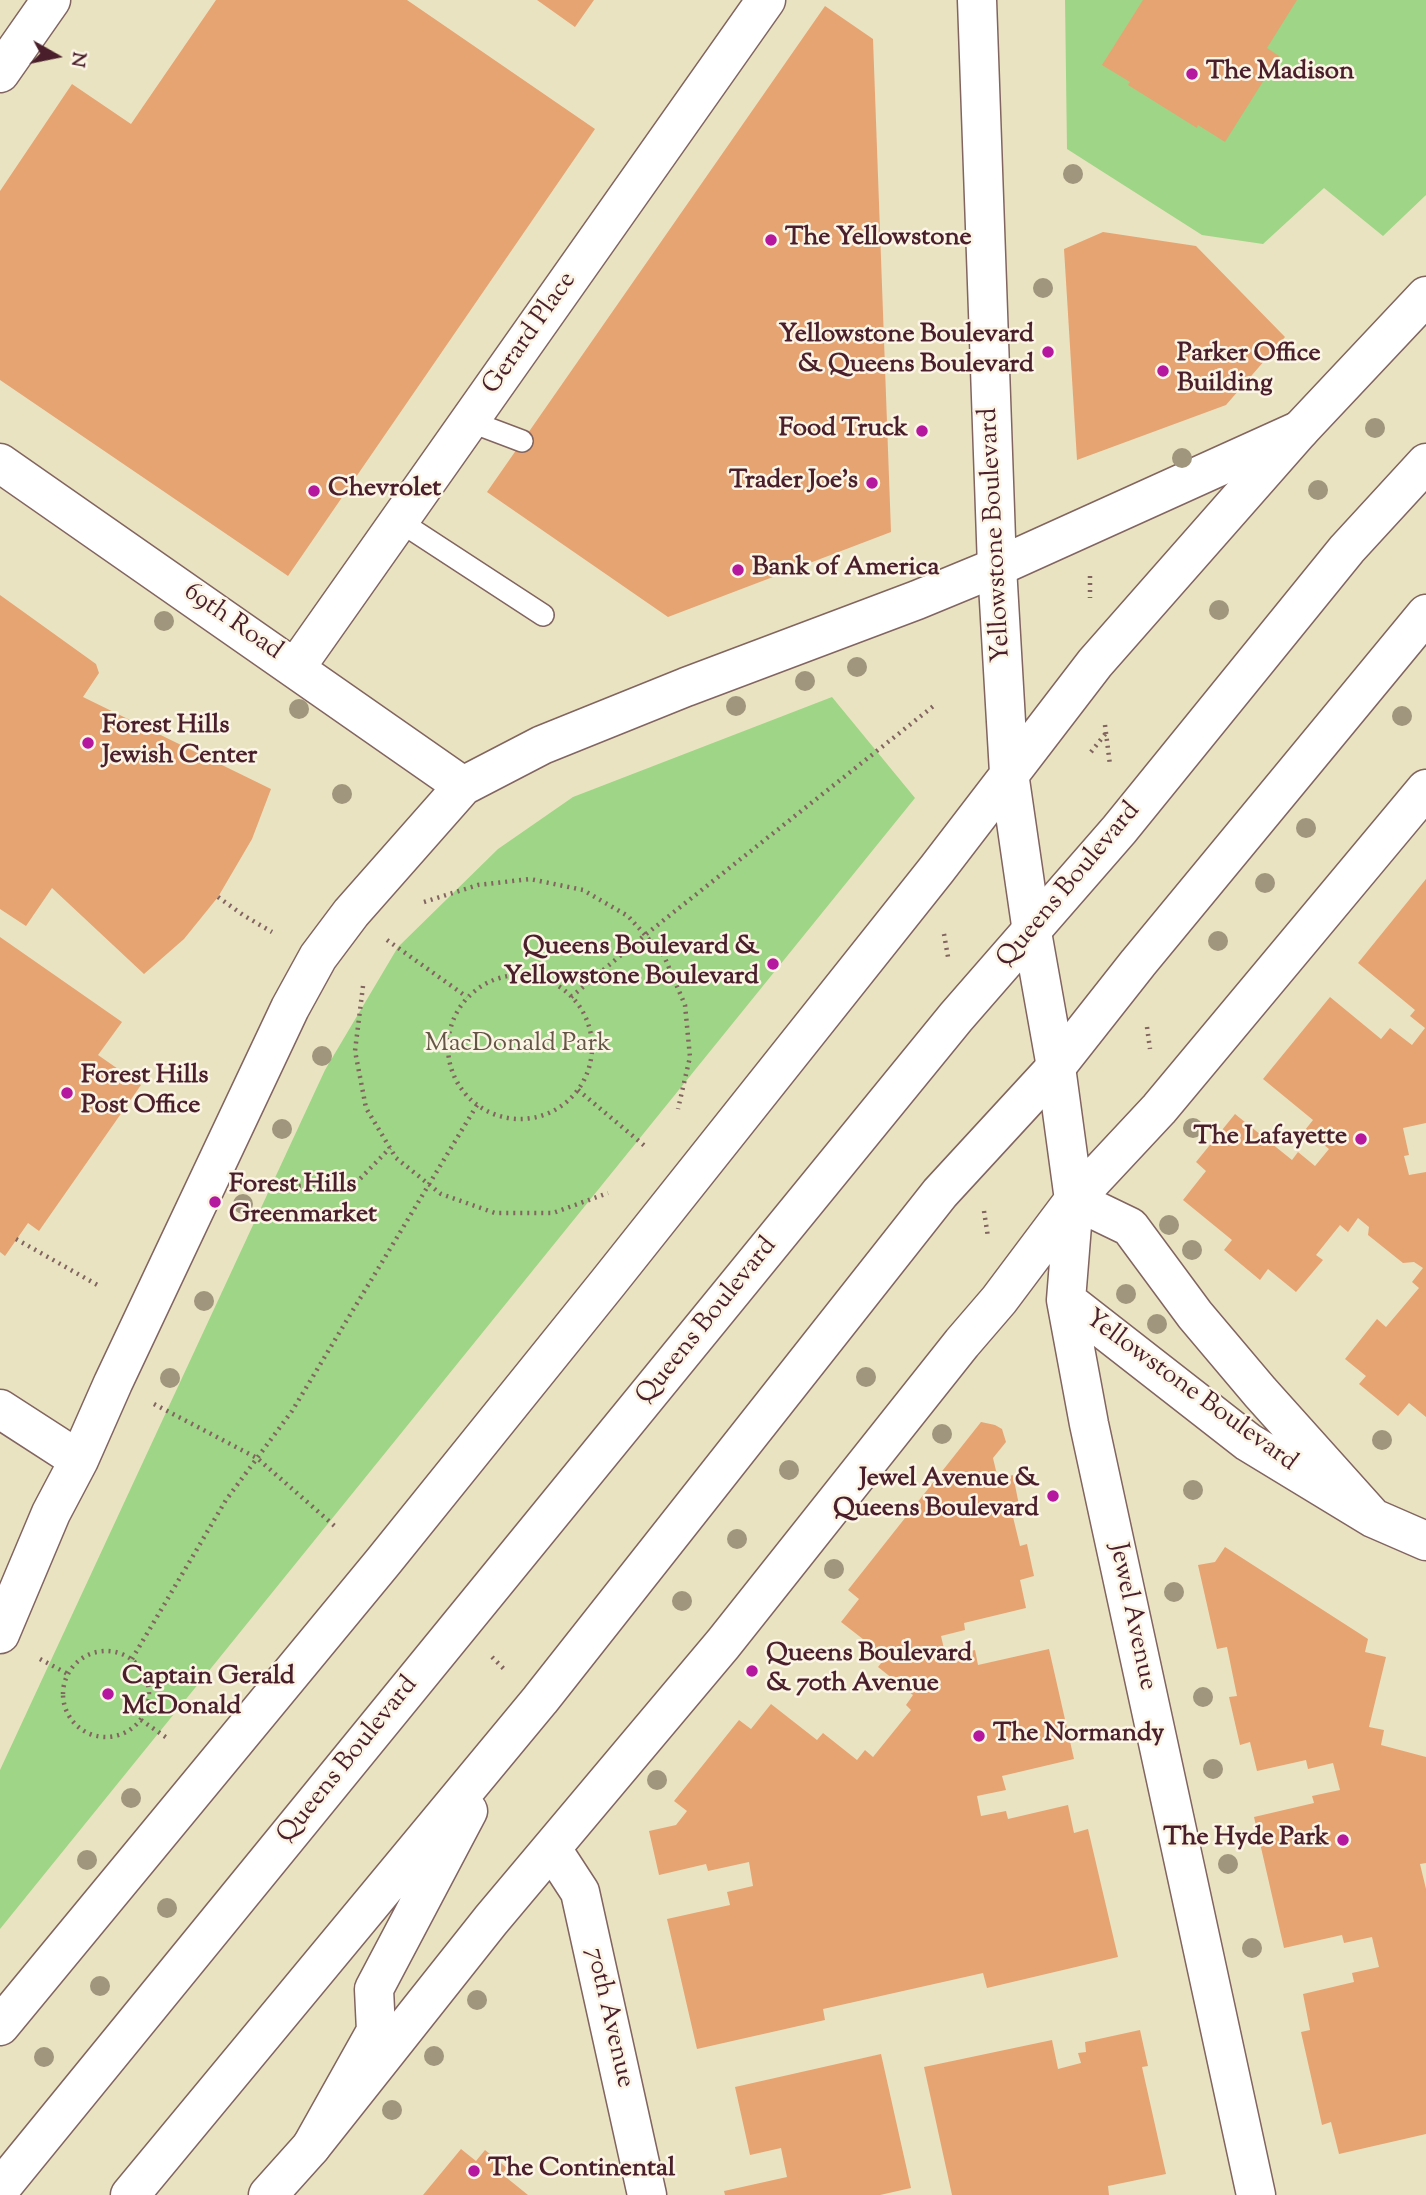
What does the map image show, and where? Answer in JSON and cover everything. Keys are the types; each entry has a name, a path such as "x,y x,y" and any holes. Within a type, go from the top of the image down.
{"street":[{"path":"0,73 51,0"},
{"name":"Gerard Place","path":"296,667 766,0"},
{"name":"Yellowstone Boulevard","path":"977,0 997,567 1009,772 1032,932 1056,1066 1074,1200"},
{"path":"0,2026 383,1562 937,869 1095,663 1300,430 1426,296"},
{"path":"0,1634 51,1513 79,1460 290,1008 318,957 351,913 463,786 542,745 997,567 1300,430"},
{"name":"69th Road","path":"0,463 463,786"},
{"name":"Queens Boulevard","path":"0,2189 948,1028 1119,830 1347,549 1426,463"},
{"path":"130,2195 640,1576 940,1193 1056,1066 1426,614"},
{"path":"268,2195 311,2147 607,1779 723,1644 999,1300 1074,1200 1159,1109 1426,789"},
{"path":"1074,1200 1130,1227 1195,1315 1373,1518"},
{"name":"Jewel Avenue","path":"1074,1200 1066,1300 1089,1424 1256,2195"},
{"name":"Yellowstone Boulevard","path":"1066,1300 1248,1442 1373,1518 1426,1541"},
{"path":"0,1409 79,1460"},
{"path":"311,2147 376,2031 374,1989 506,1740"},
{"name":"70th Avenue","path":"552,1849 580,1892 647,2195"}],"lane":[{"path":"469,421 522,442"},
{"path":"399,521 543,615"}],"path":[{"path":"1089,569 1090,602"},
{"path":"571,997 936,704"},
{"path":"1104,721 1110,765"},
{"path":"1091,752 1106,733"},
{"path":"424,902 478,885 530,879 583,890 628,916 664,956 685,1004 691,1057 678,1109"},
{"path":"218,897 272,932"},
{"path":"944,931 949,967"},
{"path":"383,937 467,998"},
{"path":"945,943 952,937"},
{"path":"522,974 545,978 566,990 582,1008 591,1030 592,1054 586,1077 578,1090 553,1112 530,1119 506,1119 477,1105 464,1095 452,1074 447,1051 450,1026 460,1004 467,998 477,988 498,977 522,974"},
{"path":"363,986 355,1051 366,1108 396,1158 441,1194 495,1213 553,1213 608,1193"},
{"path":"1147,1025 1151,1055"},
{"path":"578,1090 646,1147"},
{"path":"132,1659 226,1500 292,1411 477,1105"},
{"path":"257,1189 357,1182 390,1148"},
{"path":"16,1239 101,1287"},
{"path":"147,1400 257,1458 338,1529"},
{"path":"485,1651 512,1676"},
{"path":"96,1653 119,1653 132,1659 148,1681 147,1708 141,1720 131,1730 119,1735 92,1735 81,1729 70,1717 64,1704 68,1674 77,1662 96,1653"},
{"path":"40,1659 68,1674"},
{"path":"141,1720 167,1738"}],"green space":[{"path":"1065,0 1426,0 1426,195 1383,236 1324,188 1263,244 1202,235 1067,149"},
{"name":"MacDonald Park","path":"832,697 915,798 0,1929 0,1770 325,1070 398,947 498,849 573,797"}],"building":[{"path":"216,0 407,0 595,129 288,576 0,380 0,191 72,84 131,124"},
{"path":"537,0 594,0 575,27"},
{"name":"The Madison","path":"1143,0 1297,0 1267,48 1279,56 1225,142 1198,125 1197,128 1128,85 1130,82 1102,65"},
{"name":"The Yellowstone","path":"825,6 873,39 891,532 668,617 487,492"},
{"name":"Parker Office Building","path":"1103,232 1196,246 1285,337 1226,405 1077,460 1064,249"},
{"name":"Forest Hills Jewish Center","path":"0,595 96,664 99,673 83,697 271,789 252,839 218,897 184,939 144,974 52,888 26,926 0,909"},
{"name":"The Lafayette","path":"1426,879 1426,1123 1403,1128 1409,1155 1404,1156 1409,1175 1426,1172 1426,1417 1409,1403 1398,1416 1359,1384 1366,1376 1345,1359 1377,1319 1386,1327 1419,1288 1412,1282 1423,1268 1414,1262 1403,1263 1368,1235 1369,1227 1358,1218 1348,1232 1340,1225 1316,1255 1323,1260 1296,1292 1268,1269 1260,1280 1224,1250 1232,1240 1183,1200 1206,1171 1196,1162 1235,1114 1292,1160 1298,1152 1315,1166 1329,1149 1305,1130 1313,1120 1263,1079 1330,997 1381,1039 1390,1028 1412,1045 1425,1028 1410,1016 1415,1010 1358,963"},
{"name":"Forest Hills Post Office","path":"0,937 122,1022 98,1055 141,1085 39,1231 28,1223 5,1256 0,1252"},
{"name":"The Normandy","path":"981,1422 1002,1429 1006,1442 993,1458 998,1479 1013,1475 1021,1515 1013,1517 1020,1546 1027,1544 1034,1576 1020,1580 1026,1608 964,1623 965,1630 941,1636 946,1657 975,1650 978,1665 1049,1649 1074,1759 1002,1776 1006,1790 977,1796 981,1816 1006,1811 1008,1819 1068,1805 1074,1833 1088,1829 1118,1957 987,1988 983,1973 823,2009 825,2020 697,2049 667,1919 730,1905 727,1892 753,1886 749,1862 708,1871 706,1864 659,1875 649,1831 676,1825 687,1811 674,1801 739,1720 751,1729 771,1704 817,1740 823,1733 857,1760 865,1750 873,1757 911,1710 906,1705 913,1695 878,1667 886,1657 841,1622 859,1599 848,1590"},
{"name":"The Hyde Park","path":"1225,1547 1368,1639 1365,1652 1386,1657 1369,1727 1384,1730 1381,1745 1426,1757 1426,1863 1420,1864 1426,1889 1426,2134 1339,2154 1331,2122 1322,2125 1301,2032 1310,2030 1303,1994 1354,1982 1352,1973 1379,1967 1372,1937 1344,1943 1342,1935 1284,1948 1254,1817 1314,1803 1312,1796 1340,1790 1333,1763 1308,1769 1306,1760 1257,1771 1250,1742 1240,1745 1229,1697 1237,1696 1227,1647 1217,1649 1198,1565 1215,1562"},
{"path":"1140,2030 1148,2066 1142,2067 1166,2174 1108,2186 1109,2195 952,2195 924,2067 1052,2040 1058,2069 1081,2063 1078,2053 1086,2052 1085,2042"},
{"path":"881,2054 911,2188 880,2195 725,2195 724,2191 787,2177 781,2148 750,2155 735,2087"},
{"name":"The Continental","path":"461,2149 476,2161 485,2150 507,2168 502,2174 528,2195 423,2195"}],"place":[{"name":"The Madison","path":"1192,74"},
{"name":"The Yellowstone","path":"771,240"},
{"name":"Yellowstone Boulevard & Queens Boulevard","path":"1048,352"},
{"name":"Parker Office Building","path":"1163,371"},
{"name":"Food Truck","path":"922,431"},
{"name":"Trader Joe's","path":"872,483"},
{"name":"Chevrolet","path":"314,491"},
{"name":"Bank of America","path":"738,570"},
{"name":"Forest Hills Jewish Center","path":"88,743"},
{"name":"Queens Boulevard & Yellowstone Boulevard","path":"773,964"},
{"name":"Forest Hills Post Office","path":"67,1093"},
{"name":"The Lafayette","path":"1361,1139"},
{"name":"Forest Hills Greenmarket","path":"215,1202"},
{"name":"Jewel Avenue & Queens Boulevard","path":"1053,1496"},
{"name":"Queens Boulevard & 70th Avenue","path":"752,1671"},
{"name":"Captain Gerald McDonald","path":"108,1694"},
{"name":"The Normandy","path":"979,1736"},
{"name":"The Hyde Park","path":"1343,1840"},
{"name":"The Continental","path":"474,2171"}]}
